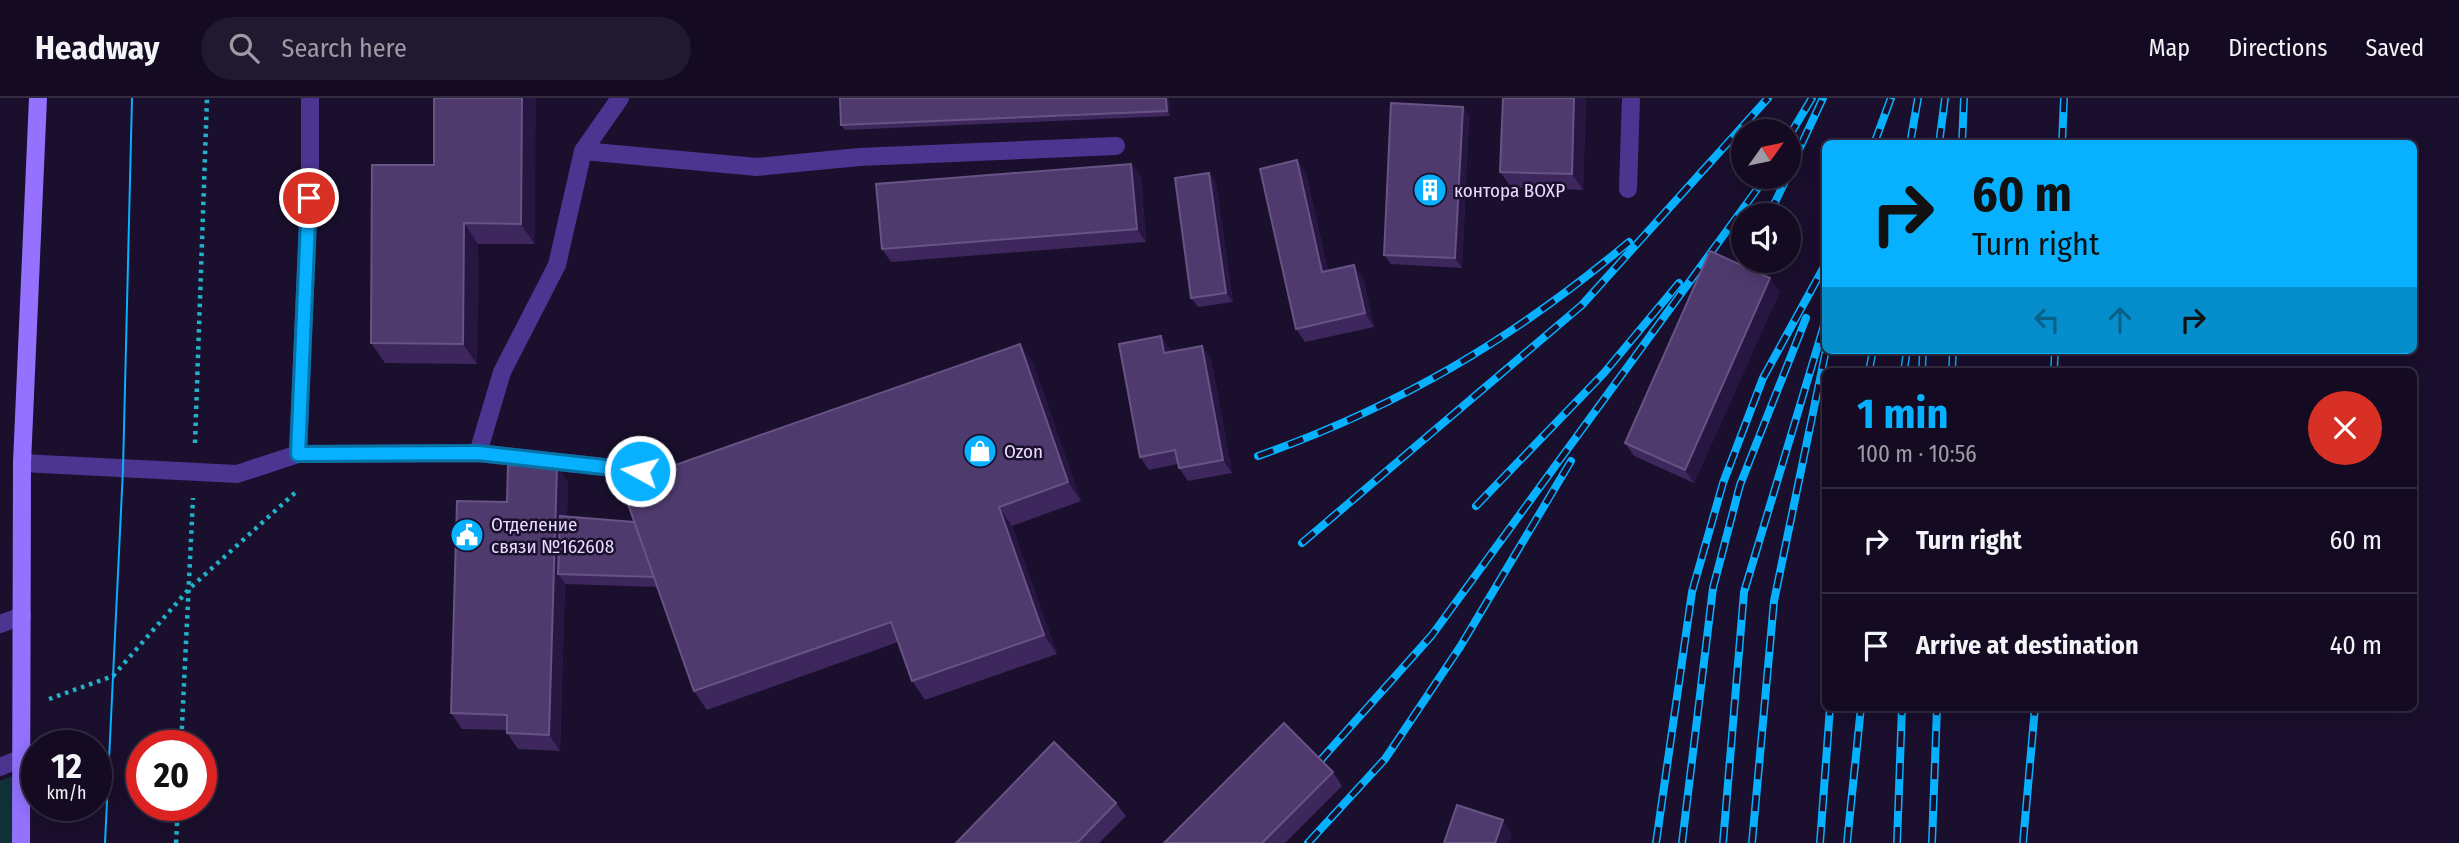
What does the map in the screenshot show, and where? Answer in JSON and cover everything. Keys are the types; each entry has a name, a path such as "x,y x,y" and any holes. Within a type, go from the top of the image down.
{"street":[{"path":"22,730 22,463 38,98"},
{"path":"298,454 310,185 310,98"},
{"path":"478,453 502,372 557,265 583,152 620,98"},
{"path":"1628,189 1631,98"},
{"path":"583,152 757,167 859,157 1116,146"},
{"path":"22,463 237,474 298,454 478,453 640,471"},
{"path":"0,624 22,616"},
{"path":"0,767 21,758"},
{"path":"20,843 21,800"}],"path":[{"path":"182,730 207,98"},
{"path":"22,709 113,676 189,589 298,491"},
{"path":"176,843 177,821"}],"green space":[{"path":"14,775 12,843 0,843 0,781"}],"building":[{"path":"434,98 522,98 521,224 464,223 463,344 371,343 372,165 434,165"},
{"path":"840,98 1166,98 1167,111 841,125"},
{"path":"1503,98 1574,98 1572,174 1500,172"},
{"name":"контора ВОХР","path":"1391,103 1463,107 1455,258 1384,255"},
{"path":"1297,160 1322,272 1354,265 1365,313 1296,329 1260,169"},
{"path":"1131,164 1137,229 882,249 876,184"},
{"path":"1209,173 1226,293 1191,298 1175,178"},
{"path":"1710,251 1731,260 1731,273 1759,273 1770,278 1685,470 1625,443"},
{"path":"1161,336 1164,353 1202,346 1223,460 1179,468 1175,450 1140,457 1119,344"},
{"path":"1020,344 1068,482 999,507 1044,635 912,681 891,622 694,691 621,484"},
{"path":"508,465 557,466 549,735 507,733 507,715 451,713 457,501 507,502"},
{"path":"560,516 634,522 654,577 558,574"},
{"path":"1284,723 1333,772 1262,843 1164,843"},
{"path":"1054,742 1116,803 1077,843 956,843"},
{"path":"1457,805 1503,820 1495,843 1444,843"}],"tram line":[{"path":"105,843 123,469 132,98"}],"railway":[{"path":"1302,543 1582,305 1768,98"},
{"path":"1799,119 1812,98"},
{"path":"1801,145 1823,98"},
{"path":"1875,140 1891,98"},
{"path":"1911,140 1918,98"},
{"path":"1940,140 1945,98"},
{"path":"1962,140 1964,98"},
{"path":"2062,140 2064,98"},
{"path":"1319,762 1432,635 1757,189"},
{"path":"1775,203 1781,189"},
{"path":"1258,456 1360,415 1453,367 1542,309 1629,242"},
{"path":"1656,843 1692,592 1723,483 1763,378 1822,270"},
{"path":"1476,506 1604,373 1679,283"},
{"path":"1682,843 1713,588 1740,485 1806,318"},
{"path":"1723,843 1744,592 1822,332"},
{"path":"1822,368 1825,354"},
{"path":"1870,368 1872,354"},
{"path":"1904,368 1906,354"},
{"path":"1922,368 1923,354"},
{"path":"1952,368 1953,354"},
{"path":"2054,368 2055,354"},
{"path":"1752,843 1774,601 1822,369"},
{"path":"1308,843 1385,759 1460,647 1571,461"},
{"path":"1820,843 1830,711"},
{"path":"1847,843 1861,711"},
{"path":"1897,843 1902,711"},
{"path":"1932,843 1937,711"},
{"path":"2023,843 2035,711"}],"place":[{"name":"контора ВОХР","path":"1430,190"},
{"name":"Ozon","path":"980,451"},
{"name":"Отделение связи №162608","path":"467,535"}],"route":[{"path":"309,198 298,454 478,453 640,471"}]}
